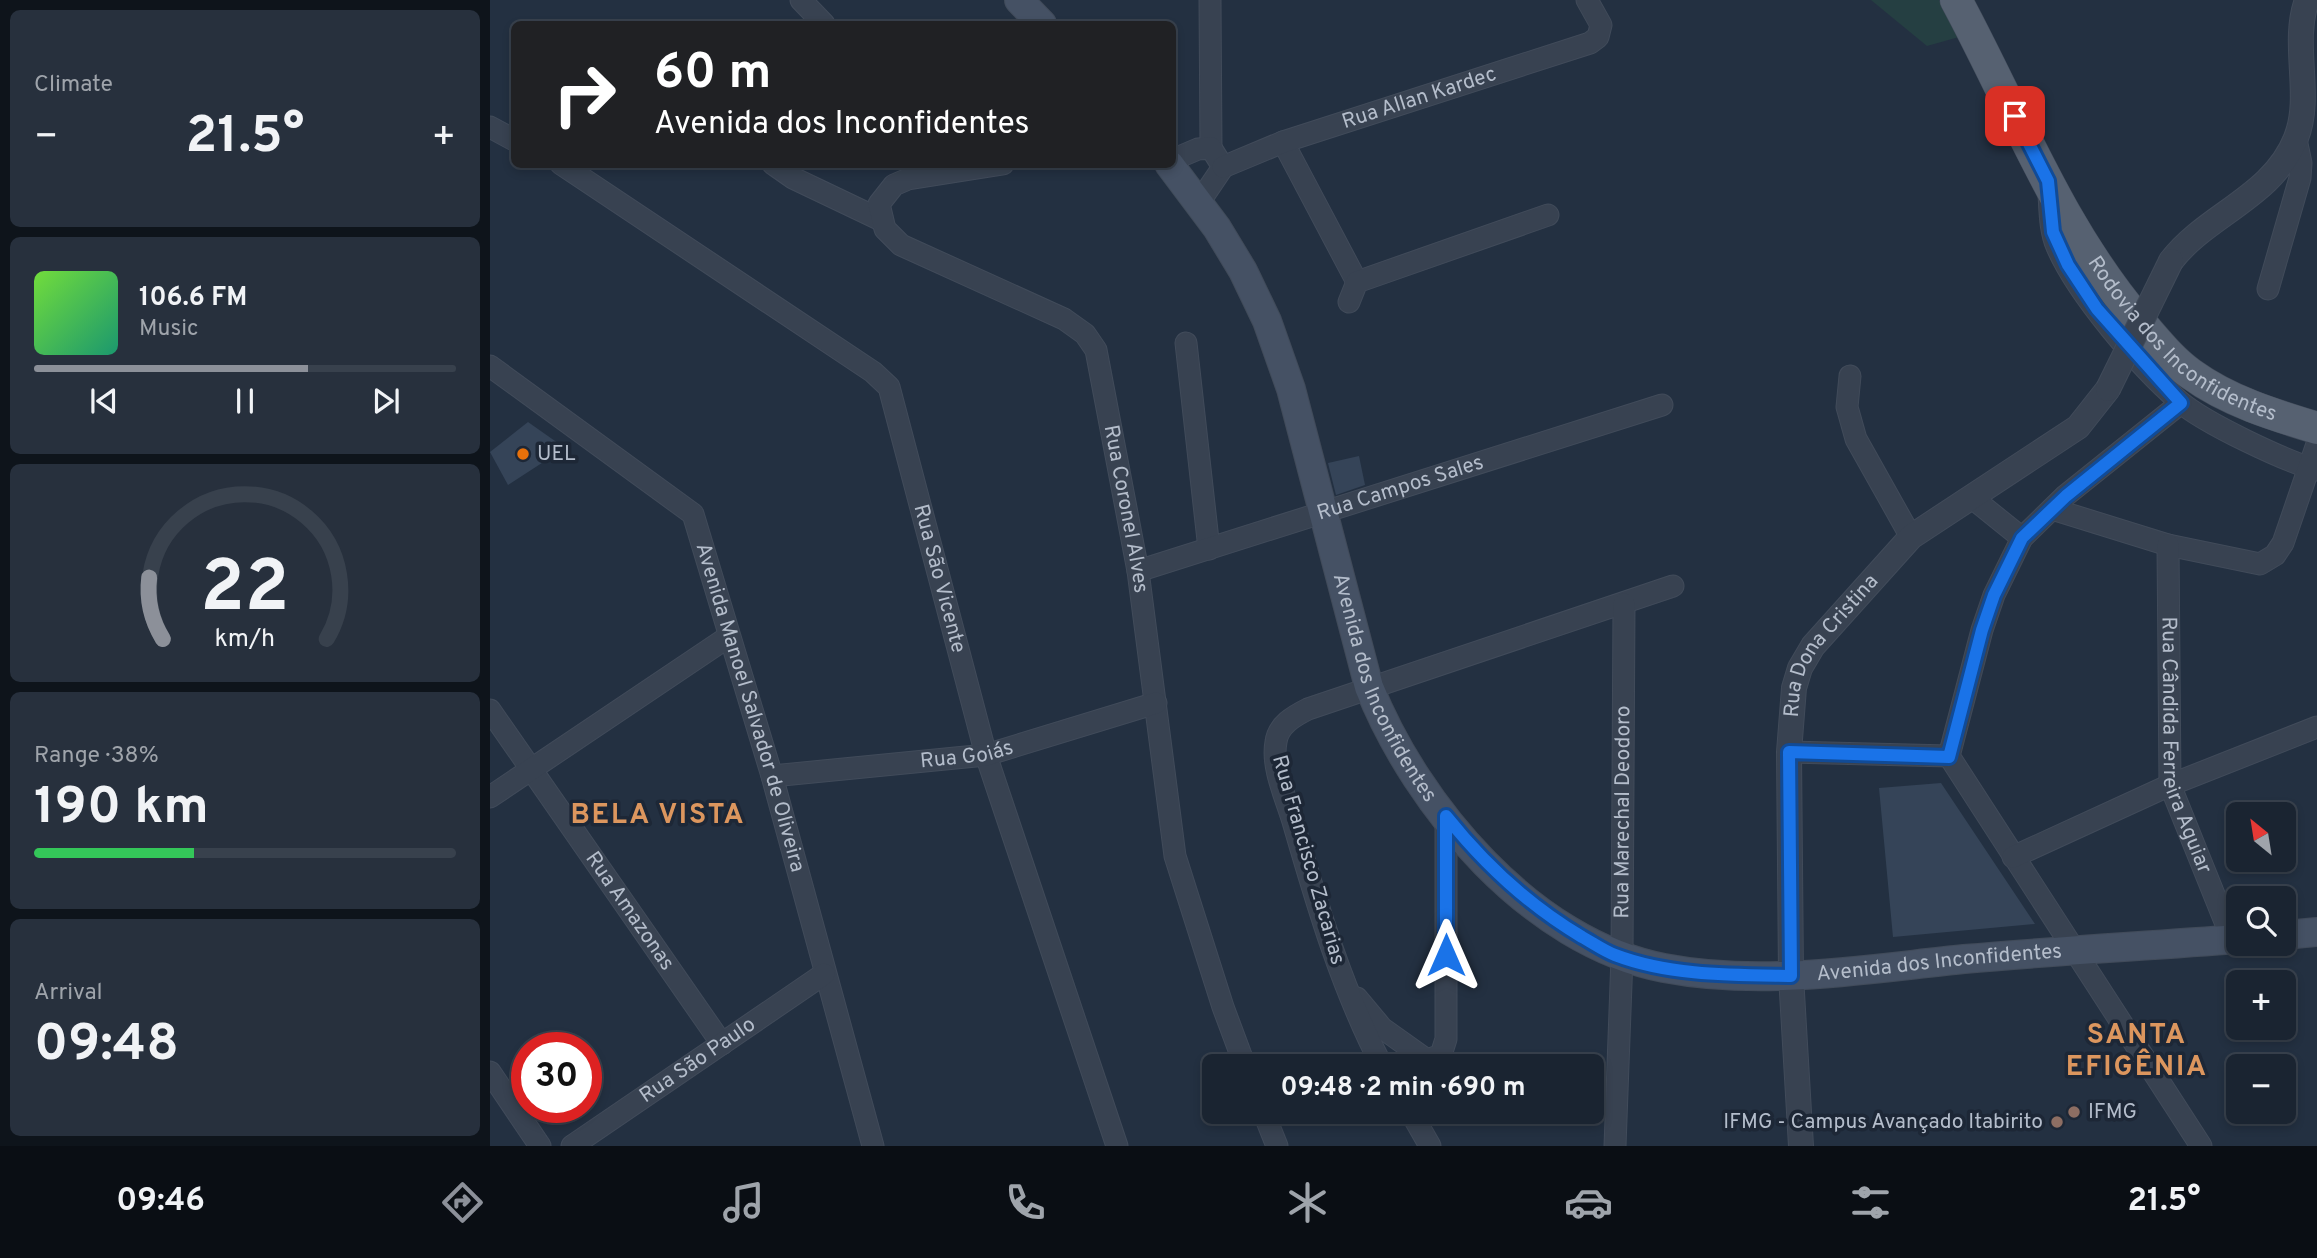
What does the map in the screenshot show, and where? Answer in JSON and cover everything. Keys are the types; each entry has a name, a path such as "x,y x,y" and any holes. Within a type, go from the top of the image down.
{"main road":[{"path":"1019,0 1039,21"},
{"name":"Rodovia dos Inconfidentes","path":"1956,0 2081,244 2120,299 2210,403 2317,428"},
{"name":"Avenida dos Inconfidentes","path":"1172,168 1243,271 1267,321 1292,389 1369,687 1398,749 1446,816 1501,878 1549,917 1622,957 1664,968 1725,975 1791,976 2074,949 2226,940"},
{"path":"2296,934 2317,932"}],"street":[{"path":"801,0 821,21"},
{"name":"Rua Allan Kardec","path":"1223,167 1283,142 1581,46 1598,37 1601,31 1600,18 1587,0"},
{"path":"1198,204 1223,167 1212,148 1212,1"},
{"path":"2268,289 2300,178 2301,163 2296,139 2301,109 2300,5"},
{"path":"490,127 511,138"},
{"name":"Rua Dona Cristina","path":"1801,1146 1791,976 1789,752 1794,688 1805,658 1873,576 1912,537 1970,496 2078,427 2094,411 2108,389 2171,261 2192,236 2267,182 2296,139"},
{"path":"1283,142 1353,292 1548,215"},
{"path":"1176,158 1198,149 1212,148"},
{"name":"Rua São Vicente","path":"567,168 873,372 889,387 986,755 1118,1146"},
{"path":"779,168 793,178 881,220"},
{"path":"881,220 879,204 894,185 955,168"},
{"path":"2048,181 2057,246 2080,286 2147,369 2181,403"},
{"name":"Rua Coronel Alves","path":"881,220 901,245 1064,319 1093,343 1099,358 1138,571 1175,856 1241,1054"},
{"path":"1186,343 1209,550"},
{"name":"Avenida Manoel Salvador de Oliveira","path":"490,366 694,514 728,637 772,776 873,1146"},
{"path":"1850,376 1849,419 1862,453 1912,537"},
{"path":"2201,1146 1949,757 1986,619 2022,538 2052,509 2181,403 2210,403 2237,435 2312,469"},
{"name":"Rua Campos Sales","path":"1138,571 1662,405"},
{"path":"2052,509 2168,545 2255,564 2275,555 2283,543 2312,469 2317,444"},
{"path":"1970,496 2022,538"},
{"name":"Rua Cândida Ferreira Aguiar","path":"2168,545 2171,785 2226,917"},
{"name":"Rua Francisco Zacarias","path":"1376,1054 1342,981 1280,779 1276,740 1292,718 1369,687 1673,586"},
{"name":"Rua Marechal Deodoro","path":"1615,1146 1622,957 1624,604"},
{"path":"490,797 728,637"},
{"name":"Rua Goiás","path":"772,776 986,755 1156,703"},
{"name":"Rua Amazonas","path":"490,710 722,1044"},
{"path":"2013,857 2171,785 2317,727"},
{"path":"1789,752 1949,757"},
{"path":"1342,981 1382,1028 1403,1046 1427,1060 1441,1055 1446,1039 1446,816"},
{"name":"Rua São Paulo","path":"572,1146 824,974"},
{"path":"490,1072 540,1146"},
{"path":"1268,1124 1277,1146"},
{"path":"1417,1124 1430,1146"}],"green space":[{"path":"1871,0 1939,0 1959,37 1927,46"}],"building":[{"name":"UEL","path":"528,422 565,448 508,485 490,452"},
{"path":"1359,456 1365,485 1336,495 1328,463"},
{"path":"1941,783 2035,924 1893,937 1879,788"}],"place":[{"name":"UEL","path":"523,454"},
{"name":"IFMG","path":"2074,1112"},
{"name":"IFMG - Campus Avançado Itabirito","path":"2057,1122"}],"district":[{"name":"BELA VISTA","path":"658,816"},
{"name":"SANTA EFIGÊNIA","path":"2137,1052"}],"route":[{"path":"1446,955 1446,816 1501,878 1549,917 1614,955 1664,968 1725,975 1791,976 1789,752 1949,757 1982,630 1994,595 2022,538 2029,528 2066,496 2181,403 2147,369 2080,286 2057,246 2050,212 2048,181 2015,116"}]}
